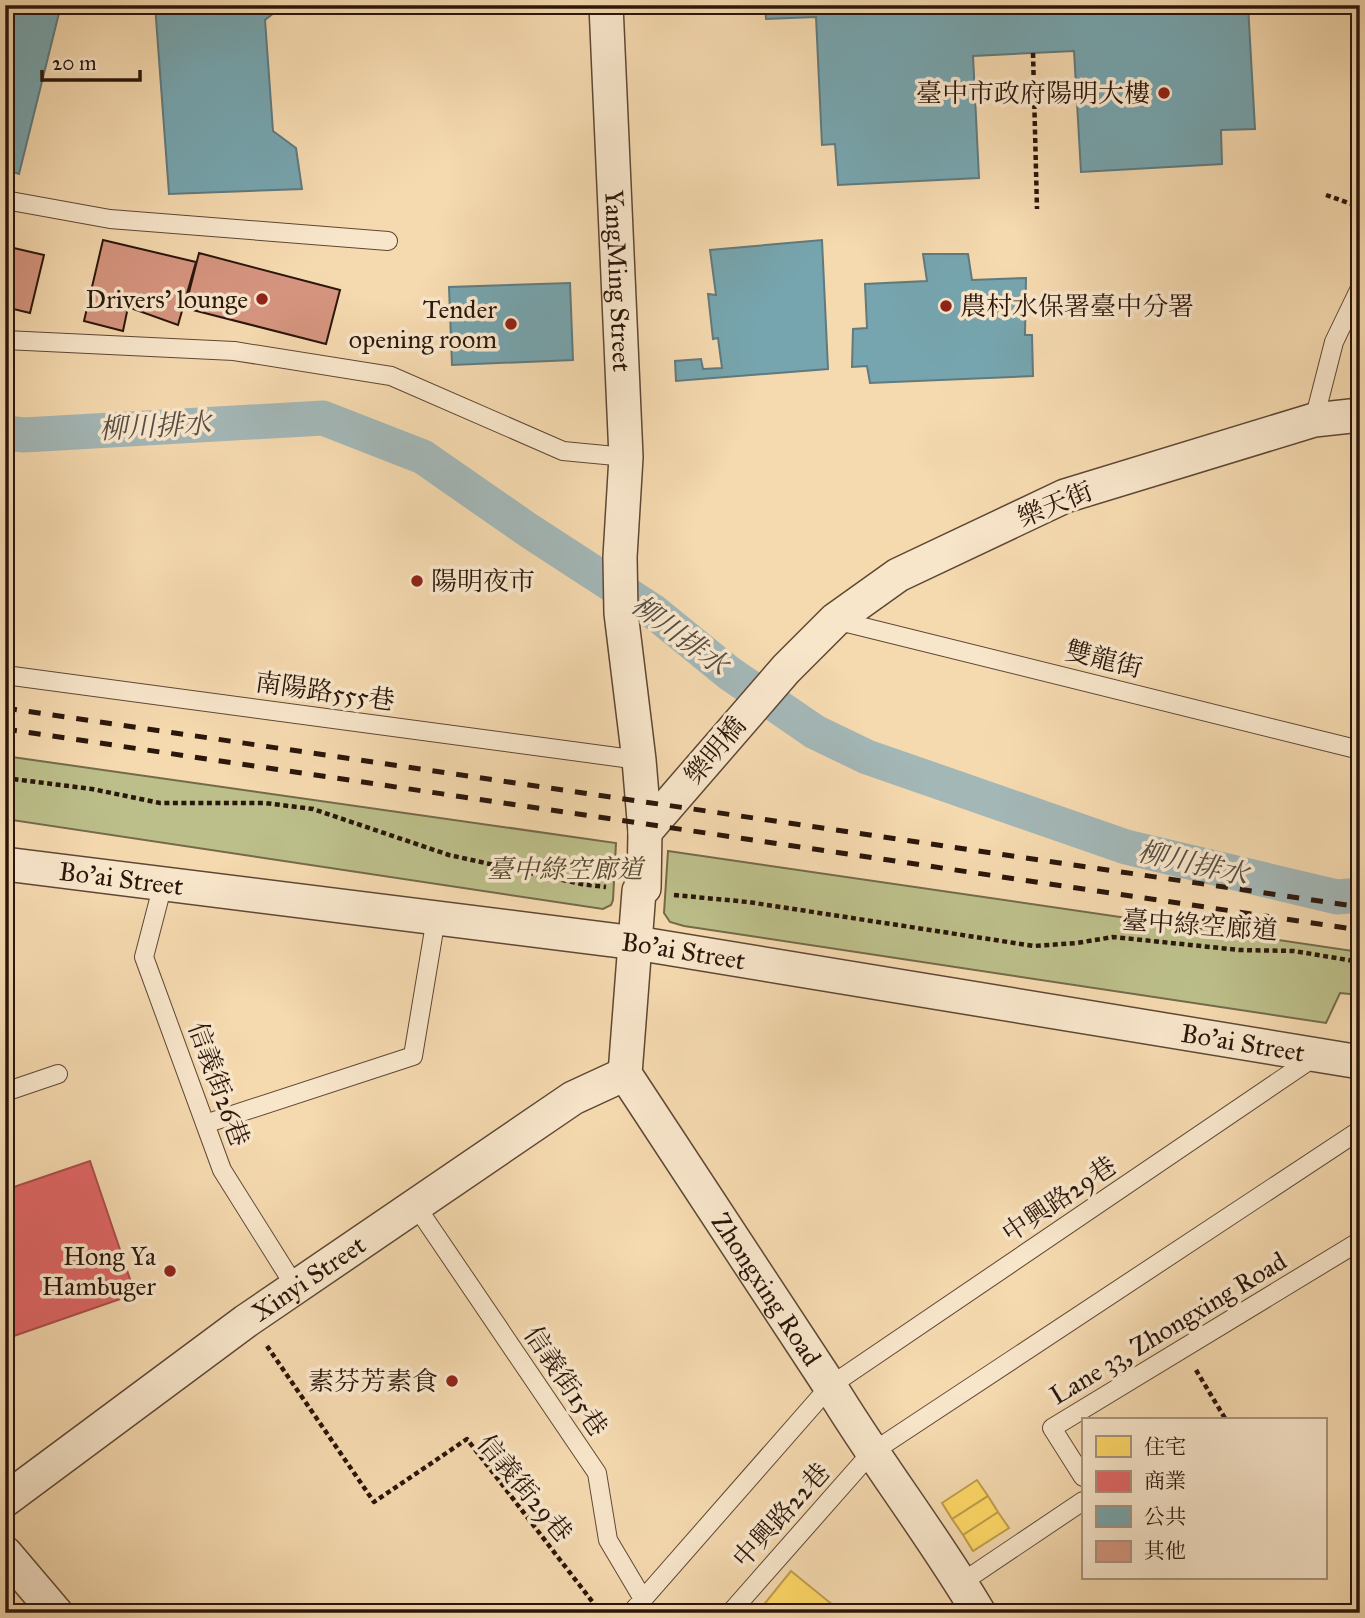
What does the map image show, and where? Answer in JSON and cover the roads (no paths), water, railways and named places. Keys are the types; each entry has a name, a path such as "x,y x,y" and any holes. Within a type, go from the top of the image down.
{"street":[{"name":"YangMing Street","path":"606,5 626,457 620,557 621,613 639,760"},
{"name":"樂天街","path":"786,669 835,620 898,575 1065,496 1314,420 1360,415"},
{"name":"樂明橋","path":"645,832 786,669"},
{"path":"625,1074 639,891 644,888 645,832 639,760"},
{"name":"Bo’ai Street","path":"5,864 636,943 1360,1062"},
{"name":"Xinyi Street","path":"5,1500 246,1321 573,1098 625,1074"},
{"name":"Zhongxing Road","path":"625,1074 871,1453 979,1613"},
{"path":"5,1553 56,1613"}],"lane":[{"path":"5,200 110,219 388,241"},
{"path":"1314,420 1334,342 1360,288"},
{"path":"5,340 234,351 391,376 563,451 626,457"},
{"name":"雙龍街","path":"835,620 1360,750"},
{"name":"南陽路555巷","path":"5,675 639,760"},
{"name":"信義街26巷","path":"163,884 144,957 222,1170 296,1288"},
{"path":"205,1124 413,1056 436,918"},
{"name":"中興路29巷","path":"637,1606 830,1386 1317,1056"},
{"path":"5,1092 58,1074"},
{"path":"871,1453 1360,1130"},
{"name":"信義街15巷","path":"416,1206 597,1473 608,1540 637,1606"},
{"name":"Lane 33, Zhongxing Road","path":"1082,1475 1052,1428 1360,1241"},
{"name":"中興路22巷","path":"730,1613 871,1453"},
{"path":"961,1583 1082,1502"}],"waterway":[{"name":"柳川排水","path":"5,433 24,435 323,418 423,457 528,530 654,612 729,673 815,732 867,757 1126,847 1337,897 1360,895"}],"railway":[{"path":"5,708 1360,907"},
{"path":"5,729 1360,930"}],"place":[{"name":"臺中市政府陽明大樓","path":"1164,93"},
{"name":"Drivers' lounge","path":"262,299"},
{"name":"農村水保署臺中分署","path":"946,306"},
{"name":"Tender opening room","path":"511,324"},
{"name":"陽明夜市","path":"417,581"},
{"name":"Hong Ya Hambuger","path":"170,1271"},
{"name":"素芬芳素食","path":"452,1381"}],"park label":[{"name":"臺中綠空廊道","path":"565,869"}]}
